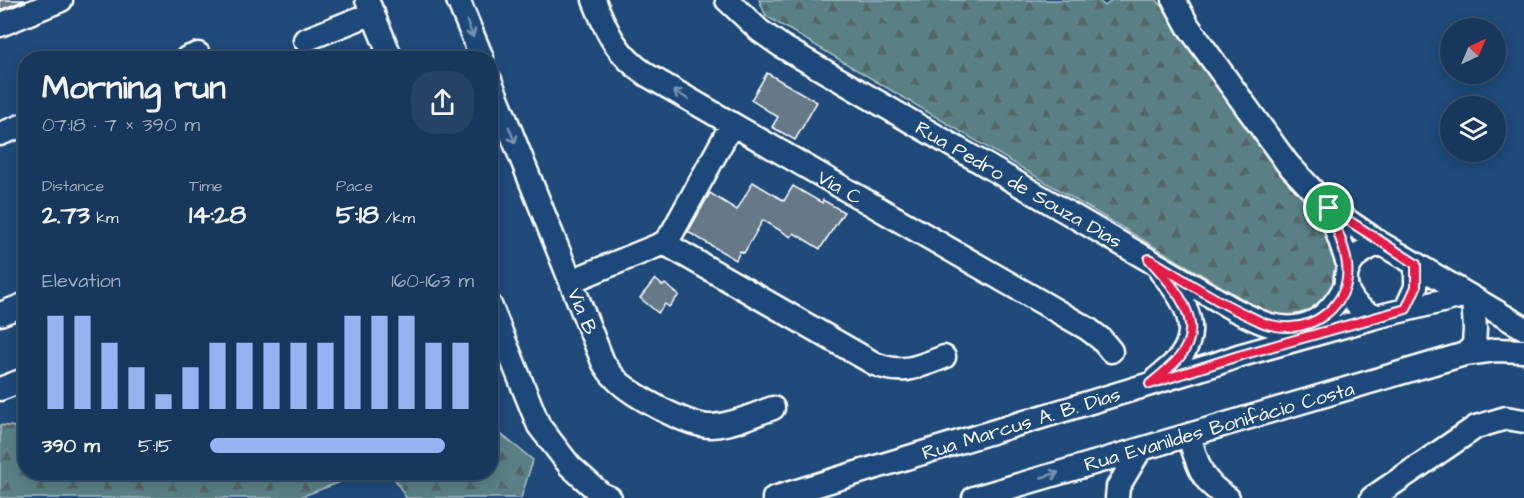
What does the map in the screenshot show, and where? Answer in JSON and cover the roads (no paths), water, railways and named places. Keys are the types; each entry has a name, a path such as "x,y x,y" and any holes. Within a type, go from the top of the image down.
{"street":[{"path":"0,25 61,0"},
{"path":"458,0 479,51"},
{"name":"Via C","path":"594,0 611,39 622,55 634,66 1088,329 1111,351"},
{"name":"Rua Pedro de Souza Dias","path":"727,0 760,31 783,47 1233,309 1270,325 1294,327 1313,323 1337,304 1348,276"},
{"path":"741,0 760,31"},
{"path":"1169,0 1287,163 1329,208 1380,243 1519,325"},
{"path":"1174,0 1188,26"},
{"path":"305,40 370,6 388,51"},
{"name":"Via B","path":"498,100 603,362 614,378 627,388 685,421 697,425 722,425 773,408"},
{"path":"571,281 664,243 672,233 732,124"},
{"path":"0,134 18,127"},
{"path":"1329,208 1353,302 1359,309 1376,317"},
{"path":"664,243 888,369 911,369 944,357"},
{"path":"1348,276 1360,253 1380,243"},
{"path":"1149,259 1183,300 1197,358 1213,365"},
{"path":"1406,309 1416,287 1416,264"},
{"path":"1469,349 1475,329 1470,297"},
{"name":"Rua Marcus A. B. Dias","path":"774,498 1238,356 1406,309 1470,297"},
{"path":"1150,384 1179,359 1195,315 1205,307 1218,304 1233,309 1244,320 1247,332 1245,346 1238,356"},
{"path":"0,314 18,307"},
{"path":"498,325 539,426 570,466 604,497"},
{"path":"1469,349 1519,325"},
{"path":"1496,350 1519,325"},
{"path":"1469,349 1524,351"},
{"name":"Rua Evanildes Bonifácio Costa","path":"974,498 1189,436 1469,349"},
{"path":"0,389 18,382"},
{"path":"1372,498 1476,427 1506,418 1524,421"},
{"path":"1189,436 1205,479 1214,489 1228,498"},
{"path":"1117,498 1118,487 1140,450"}]}
